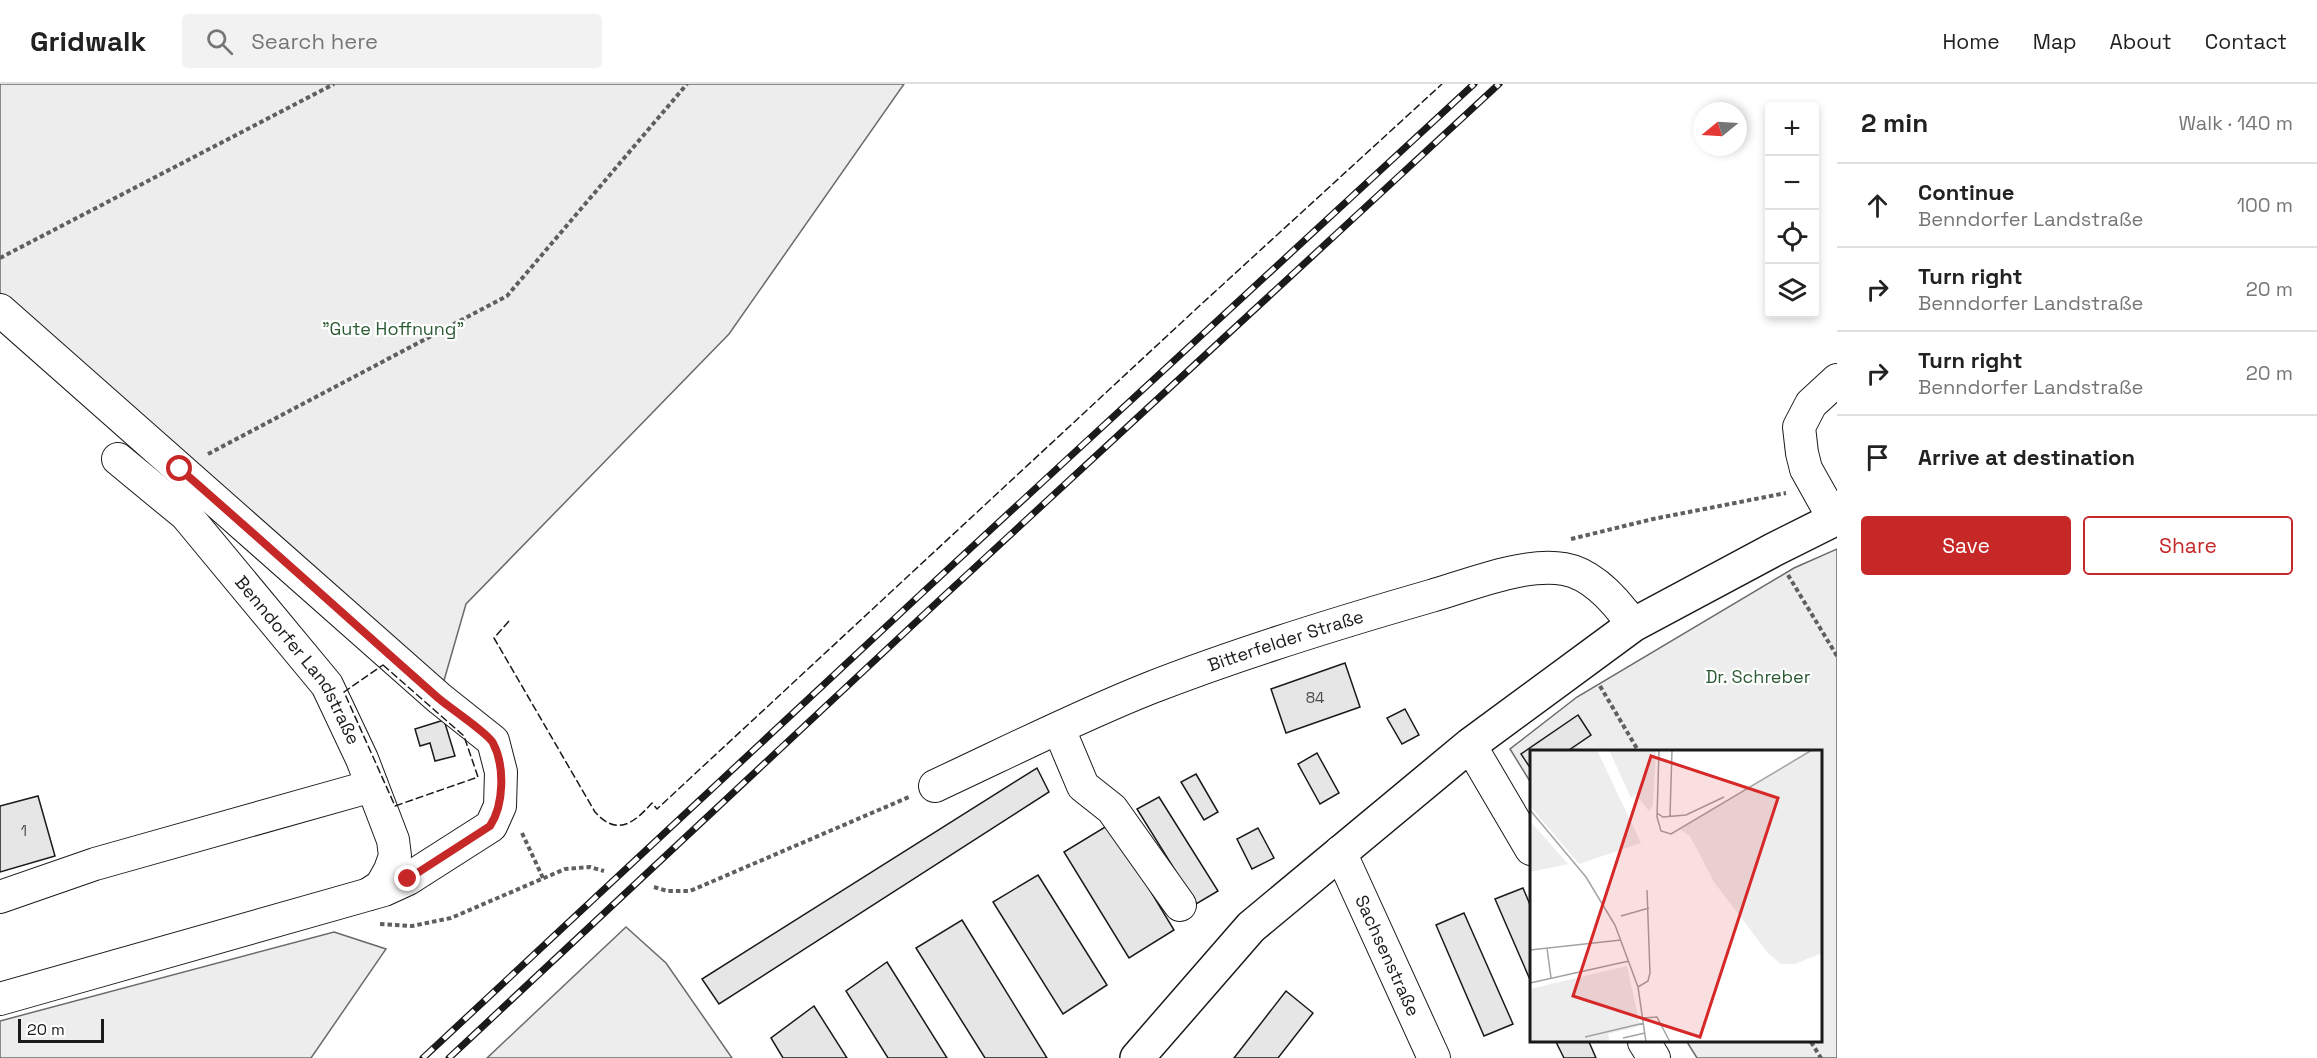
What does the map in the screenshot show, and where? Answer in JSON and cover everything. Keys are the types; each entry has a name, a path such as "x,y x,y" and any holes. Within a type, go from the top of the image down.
{"main road":[{"path":"1137,1058 1251,927 1470,746 1633,625 1835,519"}],"street":[{"path":"0,310 439,699 493,741 501,772 500,806 490,826 408,879 384,890 0,999"},
{"path":"1835,519 1806,469 1799,427 1811,404 1837,380"},
{"name":"Benndorfer Landstraße","path":"118,459 186,515 327,685 372,786 393,840 395,856 381,886 368,895"},
{"name":"Bitterfelder Straße","path":"935,786 1150,688 1321,628 1509,574 1542,568 1565,569 1596,584 1618,604 1633,625"},
{"path":"1059,729 1083,786 1112,809 1180,905"},
{"path":"1470,746 1530,847"},
{"path":"0,897 95,864 372,786"},
{"name":"Sachsenstraße","path":"1340,852 1434,1058"},
{"path":"1645,1043 1654,1058"}],"path":[{"path":"0,258 334,84"},
{"path":"180,469 507,297 687,84"},
{"path":"1542,568 1564,540 1653,519 1796,491 1818,489"},
{"path":"1773,550 1837,656"},
{"path":"1586,662 1638,750"},
{"path":"654,886 668,891 690,891 935,786"},
{"path":"521,832 543,878"},
{"path":"333,906 372,924 412,927 451,918 565,869 590,867 604,871"},
{"path":"1812,1043 1821,1058"}],"green space":[{"name":"\"Gute Hoffnung\"","path":"0,84 904,84 729,334 466,604 439,698 0,310"},
{"name":"Dr. Schreber","path":"1837,549 1837,1058 1697,1058 1688,1043 1822,1043 1822,750 1530,750 1530,781 1510,749 1577,697 1794,568"},
{"path":"626,927 666,963 732,1058 487,1058"},
{"path":"334,932 386,949 311,1058 0,1058 0,1021"}],"building":[{"path":"1345,663 1360,707 1286,733 1271,689"},
{"path":"1405,709 1419,735 1402,744 1387,718"},
{"path":"1578,715 1591,735 1569,750 1530,750 1530,768 1521,754"},
{"path":"444,720 455,756 435,761 430,743 420,746 415,729"},
{"path":"1317,753 1339,793 1320,804 1298,764"},
{"path":"1037,768 1049,792 719,1004 702,979"},
{"path":"1196,774 1218,812 1204,820 1181,782"},
{"path":"38,796 55,856 0,872 0,806"},
{"path":"1159,797 1218,891 1196,904 1137,809"},
{"path":"1110,824 1174,930 1129,958 1064,852"},
{"path":"1258,828 1274,858 1252,869 1237,839"},
{"path":"1038,875 1107,985 1063,1014 993,902"},
{"path":"1523,888 1530,905 1530,980 1495,899"},
{"path":"1464,913 1513,1024 1484,1036 1436,925"},
{"path":"962,920 1047,1058 985,1058 916,948"},
{"path":"887,962 947,1058 888,1058 846,991"},
{"path":"1286,991 1313,1013 1278,1058 1234,1058"},
{"path":"814,1006 847,1058 783,1058 771,1038"},
{"path":"1556,1043 1589,1043 1596,1058 1564,1058"}],"railway":[{"path":"423,1058 921,594 1474,84"},
{"path":"449,1058 932,607 1499,84"}],"fence":[{"path":"509,621 494,638 595,812 603,820 618,825 632,821 652,803 657,809 1442,84"},
{"path":"383,665 464,736 478,777 395,806 344,692 383,665"}],"route":[{"path":"180,469 439,699 493,741 501,772 500,806 495,819 490,826 408,879"}]}
